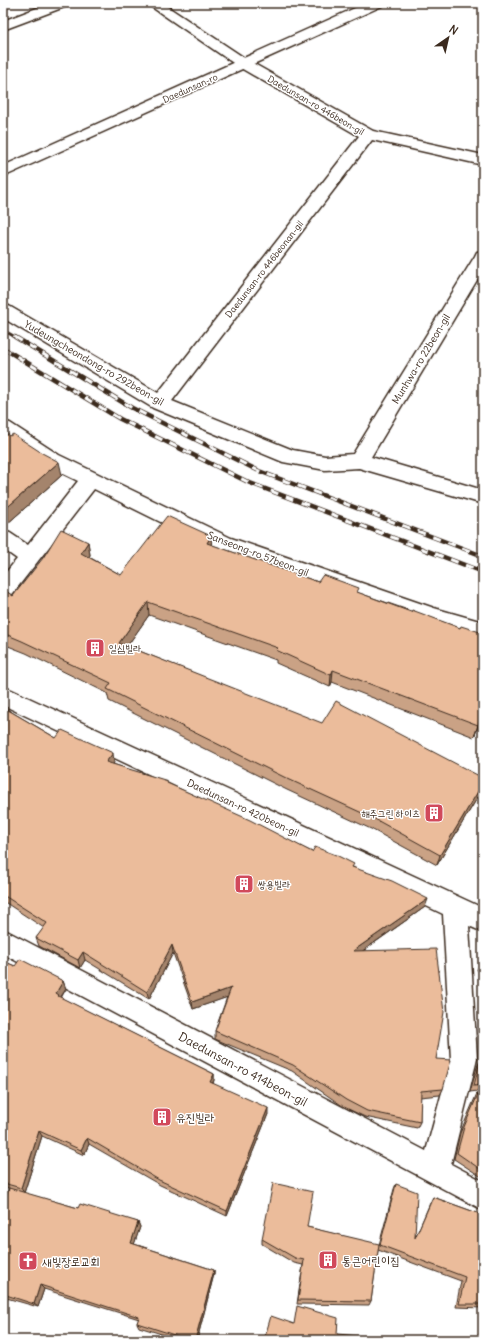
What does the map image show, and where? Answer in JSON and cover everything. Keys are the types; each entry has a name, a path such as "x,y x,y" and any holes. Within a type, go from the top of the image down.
{"street":[{"path":"3,26 62,3"},
{"name":"Daedunsan-ro 446beon-gil","path":"153,3 244,64 368,135 483,160"},
{"name":"Daedunsan-ro","path":"3,172 377,3"},
{"name":"Daedunsan-ro 446beonan-gil","path":"160,403 368,135"},
{"name":"Munhwa-ro 22beon-gil","path":"359,461 483,256"},
{"name":"Yudeungcheondong-ro 292beon-gil","path":"3,310 160,403 290,457 325,464 359,461 483,497"},
{"name":"Sanseong-ro 57beon-gil","path":"3,428 52,460 224,544 433,616 483,631"},
{"path":"3,591 91,479"},
{"path":"3,539 30,557"},
{"name":"Daedunsan-ro 420beon-gil","path":"3,695 483,920"},
{"path":"435,1170 464,1059 455,907"},
{"name":"Daedunsan-ro 414beon-gil","path":"3,941 483,1196"}],"building":[{"path":"3,431 10,436 13,434 59,462 3,511"},
{"path":"167,516 211,536 207,543 318,582 323,575 359,588 357,592 411,612 412,610 460,628 461,626 483,633 483,712 478,725 333,670 331,675 276,650 278,648 148,602 119,643 322,723 336,701 483,778 483,783 440,855 373,818 288,779 107,689 111,683 3,633 3,589 13,596 43,558 61,529 88,542 81,553 121,575"},
{"path":"3,707 56,738 62,730 113,753 106,762 168,781 167,783 250,820 312,852 315,847 336,855 354,864 352,867 392,881 428,899 353,951 436,949 444,1012 436,1059 451,1060 443,1089 421,1091 420,1122 367,1111 346,1100 293,1065 215,1031 231,988 192,1002 172,945 147,992 83,952 78,960 36,938 47,923 3,895"},
{"path":"483,957 483,965 480,963"},
{"path":"20,959 63,981 56,993 59,995 58,996 214,1074 210,1082 268,1108 227,1211 159,1180 87,1138 81,1150 39,1131 21,1188 3,1183 3,961 15,966"},
{"path":"483,1057 483,1171 457,1153 464,1127 482,1085 474,1086 480,1061 482,1061"},
{"name":"통큰어린이집","path":"273,1183 313,1192 307,1227 379,1244 371,1301 298,1300 304,1260 295,1258 262,1239"},
{"path":"396,1184 417,1192 415,1238 433,1197 483,1215 483,1304 459,1304 465,1277 380,1245"},
{"path":"9,1188 78,1208 80,1204 138,1222 131,1243 214,1270 195,1340 190,1340 137,1323 139,1317 40,1285 34,1304 3,1294 3,1206"},
{"path":"297,1306 338,1318 337,1334 405,1340 264,1340 271,1316 294,1324"}],"railway":[{"path":"3,330 17,338"},
{"path":"15,337 132,408 259,471 483,556"},
{"path":"3,348 120,419 250,483 483,572"}],"place":[{"name":"일심빌라","path":"95,648"},
{"name":"해주그린 하이츠","path":"434,813"},
{"name":"쌍용빌라","path":"244,884"},
{"name":"유진빌라","path":"162,1117"},
{"name":"통큰어린이집","path":"328,1260"},
{"name":"새빛장로교회","path":"28,1261"}]}
